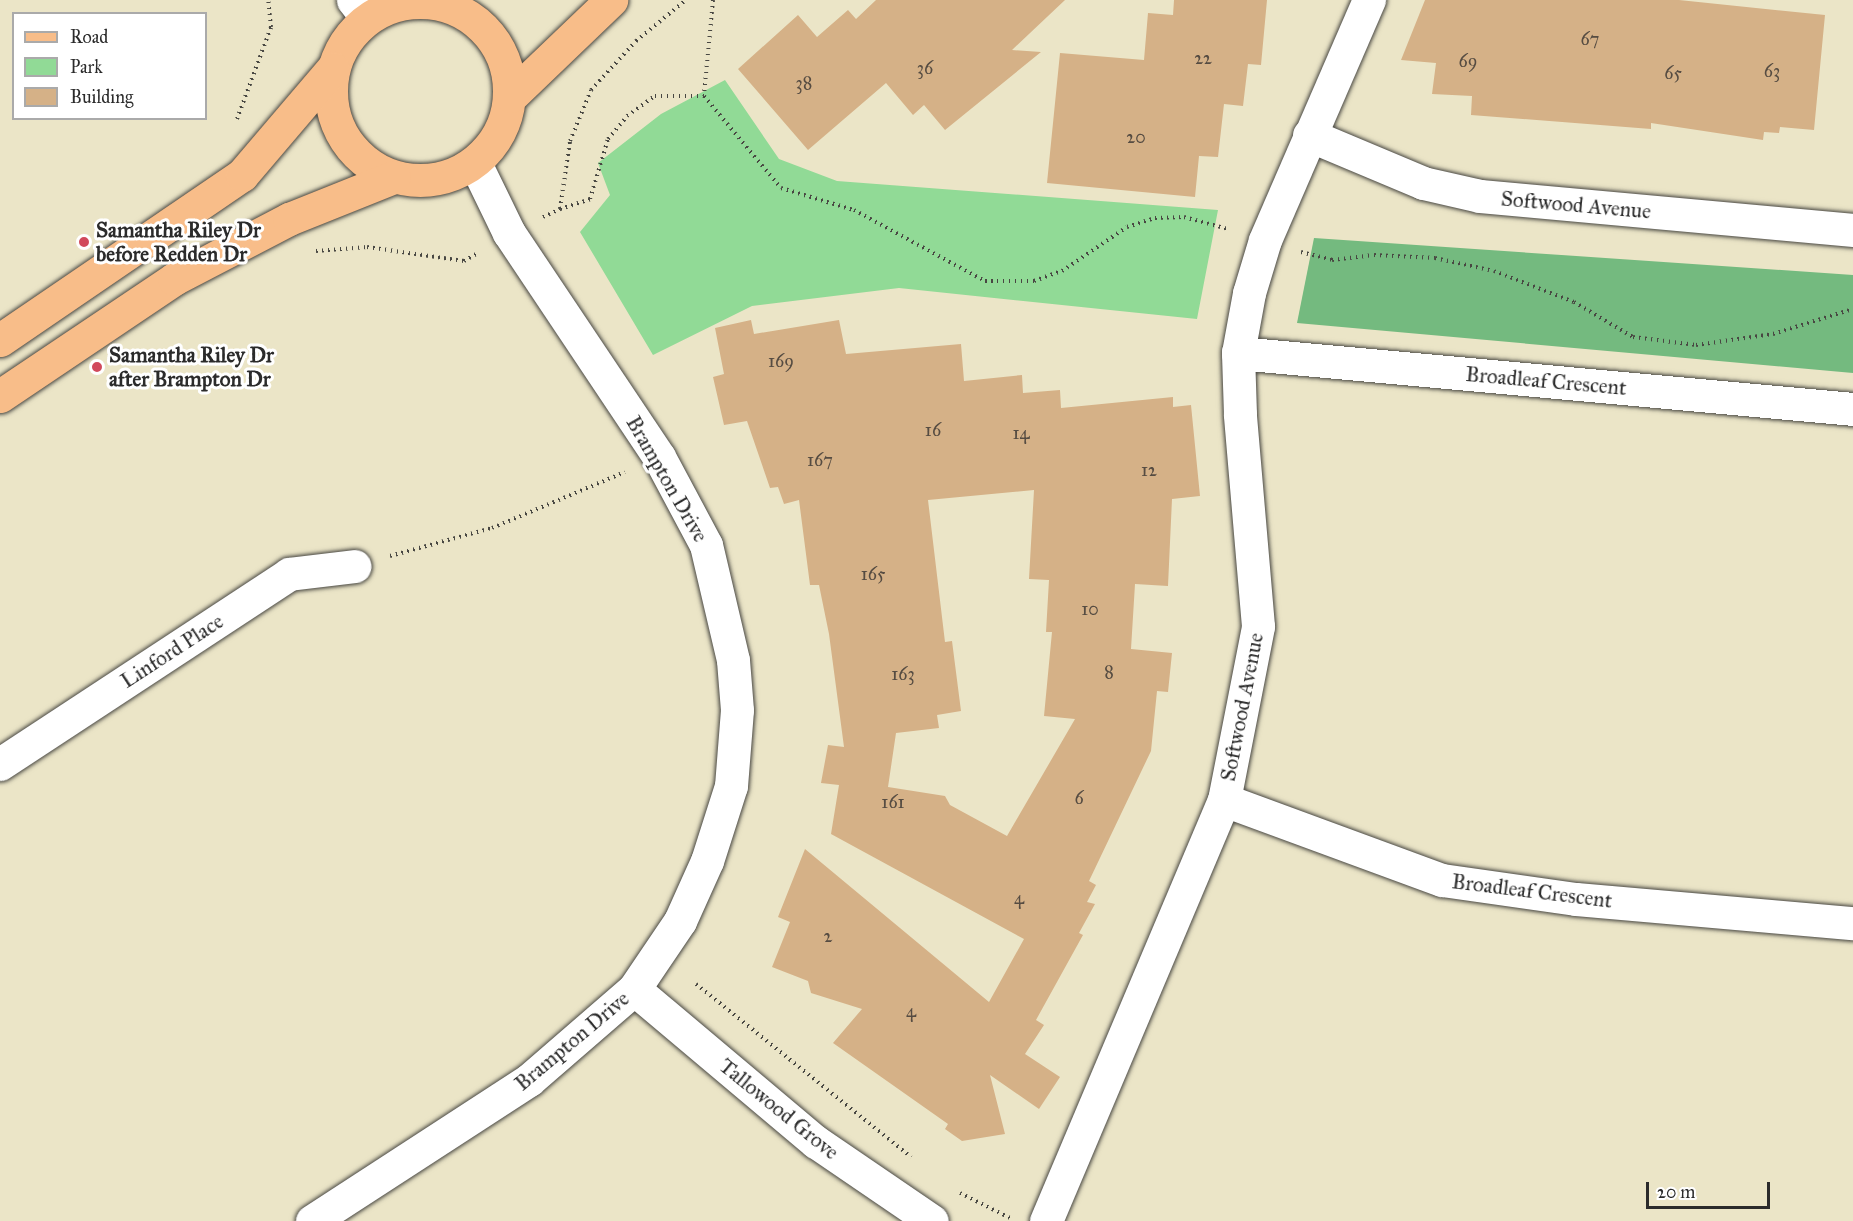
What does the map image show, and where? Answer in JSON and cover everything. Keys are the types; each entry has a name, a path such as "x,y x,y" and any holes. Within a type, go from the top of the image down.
{"main road":[{"path":"333,68 330,96 349,146 369,165 394,177 422,181 450,176 475,163 493,144 511,96 611,0"},
{"path":"0,340 242,175 333,68 360,9 445,2 464,13 494,41 508,71 511,96"},
{"path":"0,396 174,279 289,219 394,177"}],"street":[{"name":"Softwood Avenue","path":"1046,1221 1224,800 1258,626 1239,353 1265,240 1369,0"},
{"name":"Softwood Avenue","path":"1309,135 1423,183 1480,196 1853,230"},
{"name":"Brampton Drive","path":"312,1221 529,1080 634,989 680,921 707,861 730,786 737,710 718,579 659,457 509,233 475,163"},
{"name":"Broadleaf Crescent","path":"1239,353 1853,409"},
{"name":"Linford Place","path":"0,764 289,574 355,566"},
{"name":"Broadleaf Crescent","path":"1224,800 1442,880 1576,899 1853,923"},
{"name":"Tallowood Grove","path":"634,989 816,1142 932,1221"}],"path":[{"path":"712,0 704,96 781,188 854,210 985,281 1034,281 1062,271 1127,227 1155,218 1184,217 1230,229"},
{"path":"560,209 590,199 608,139 627,116 655,96 704,96"},
{"path":"1297,251 1332,260 1374,255 1435,258 1494,271 1574,302 1633,337 1696,345 1773,334 1853,309"},
{"path":"355,566 492,528 659,457"},
{"path":"696,984 914,1159"},
{"path":"950,1188 1020,1221"}],"green space":[{"path":"725,80 779,159 837,181 1218,210 1197,319 899,288 752,306 653,355 580,232 610,195 598,163 661,114"},
{"path":"1314,238 1853,275 1853,373 1297,323"}],"building":[{"path":"876,0 1065,0 1012,50 1041,52 945,130 924,105 913,115 886,83 808,150 738,69 798,15 817,37 848,10 856,19"},
{"path":"1174,0 1267,0 1261,65 1248,64 1243,106 1224,104 1218,157 1199,156 1195,197 1047,183 1060,53 1144,60 1148,13 1173,15"},
{"path":"1425,0 1679,0 1825,15 1814,130 1780,127 1779,133 1764,132 1763,140 1651,123 1651,129 1471,115 1472,96 1432,94 1436,63 1401,60"},
{"path":"751,320 754,334 839,320 846,354 961,344 964,381 1022,375 1023,393 1060,390 1061,408 1173,397 1173,407 1191,405 1200,496 1172,499 1168,586 1135,584 1131,649 1172,653 1168,692 1157,691 1151,751 1089,881 1096,885 1087,902 1095,904 1079,933 1083,935 1036,1020 1044,1025 1025,1054 1060,1077 1039,1109 990,1075 1005,1134 962,1141 945,1129 948,1124 833,1043 862,1009 811,993 808,981 772,967 790,922 778,917 805,849 989,1002 1024,939 831,834 839,785 821,783 828,745 844,747 829,634 819,585 810,585 799,500 784,504 778,487 770,488 747,421 724,425 713,377 724,374 715,328","holes":["1034,490 1029,579 1049,580 1046,632 1052,632 1044,716 1075,719 1007,836 950,805 945,796 888,787 896,733 939,728 937,715 961,711 952,641 945,642 928,500"]}],"place":[{"name":"Samantha Riley Dr before Redden Dr","path":"84,242"},
{"name":"Samantha Riley Dr after Brampton Dr","path":"97,367"}]}
